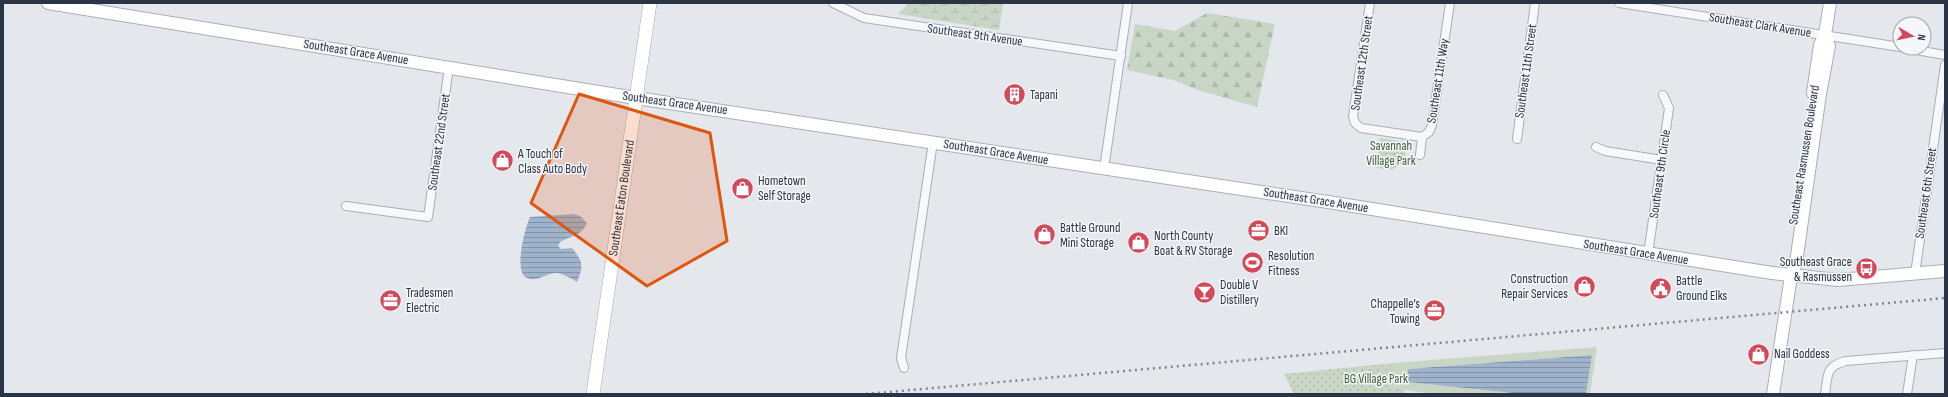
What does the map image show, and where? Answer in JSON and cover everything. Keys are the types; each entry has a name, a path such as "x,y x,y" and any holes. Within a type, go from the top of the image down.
{"main road":[{"name":"Southeast Eaton Boulevard","path":"594,394 650,3"}],"street":[{"name":"Southeast Grace Avenue","path":"48,3 636,98 1328,202 1790,276 1838,280 1945,272"},
{"name":"Southeast 9th Avenue","path":"833,3 864,18 1121,56"},
{"path":"1104,169 1128,3"},
{"name":"Southeast 12th Street","path":"1370,3 1353,116 1355,123 1361,128 1422,137"},
{"name":"Southeast 11th Way","path":"1420,155 1422,137 1429,132 1432,125 1450,3"},
{"name":"Southeast 11th Street","path":"1517,139 1536,3"},
{"name":"Southeast Clark Avenue","path":"1619,3 1892,46"},
{"name":"Southeast Rasmussen Boulevard","path":"1773,394 1790,276 1796,263 1820,94 1829,46 1825,36 1830,3"},
{"path":"1932,53 1945,55"},
{"name":"Southeast 6th Street","path":"1915,274 1945,66"},
{"name":"Southeast 22nd Street","path":"346,206 428,217 449,67"},
{"name":"Southeast 9th Circle","path":"1648,254 1669,108 1663,95"},
{"path":"904,368 901,358 932,142"},
{"path":"1596,147 1605,151 1662,160"},
{"path":"1825,394 1828,376 1833,365 1846,361 1945,353"},
{"path":"1907,394 1913,355"}],"highlighted area":[{"path":"579,94 710,133 727,241 647,286 531,203"}],"green space":[{"path":"909,3 1003,3 999,30 898,14"},
{"path":"1207,13 1275,24 1257,107 1201,91 1173,80 1127,70 1135,24 1175,31"},
{"name":"Savannah Village Park","path":"1380,138 1405,142 1406,162 1391,170 1376,168"},
{"path":"1597,347 1590,394 1586,394 1592,355 1408,369 1408,382 1522,394 1433,394 1393,388 1393,363"},
{"name":"BG Village Park","path":"1393,363 1393,387 1405,390 1404,394 1294,394 1284,374"}],"water":[{"path":"574,214 580,216 587,223 585,227 579,233 560,242 558,246 561,249 572,248 580,260 581,271 577,282 567,276 557,273 534,279 527,278 523,274 520,259 525,230 530,217"},
{"path":"1592,355 1586,394 1522,394 1408,382 1408,369"}],"railway":[{"path":"866,394 1945,298"}],"place":[{"name":"Tapani","path":"1014,95"},
{"name":"A Touch of Class Auto Body","path":"502,161"},
{"name":"Hometown Self Storage","path":"743,188"},
{"name":"BKI","path":"1258,231"},
{"name":"Battle Ground Mini Storage","path":"1044,235"},
{"name":"North County Boat & RV Storage","path":"1138,243"},
{"name":"Resolution Fitness","path":"1253,263"},
{"name":"Southeast Grace & Rasmussen","path":"1867,269"},
{"name":"Construction Repair Services","path":"1584,286"},
{"name":"Battle Ground Elks","path":"1660,288"},
{"name":"Double V Distillery","path":"1204,292"},
{"name":"Tradesmen Electric","path":"391,300"},
{"name":"Chappelle’s Towing","path":"1435,311"},
{"name":"Nail Goddess","path":"1759,354"}]}
